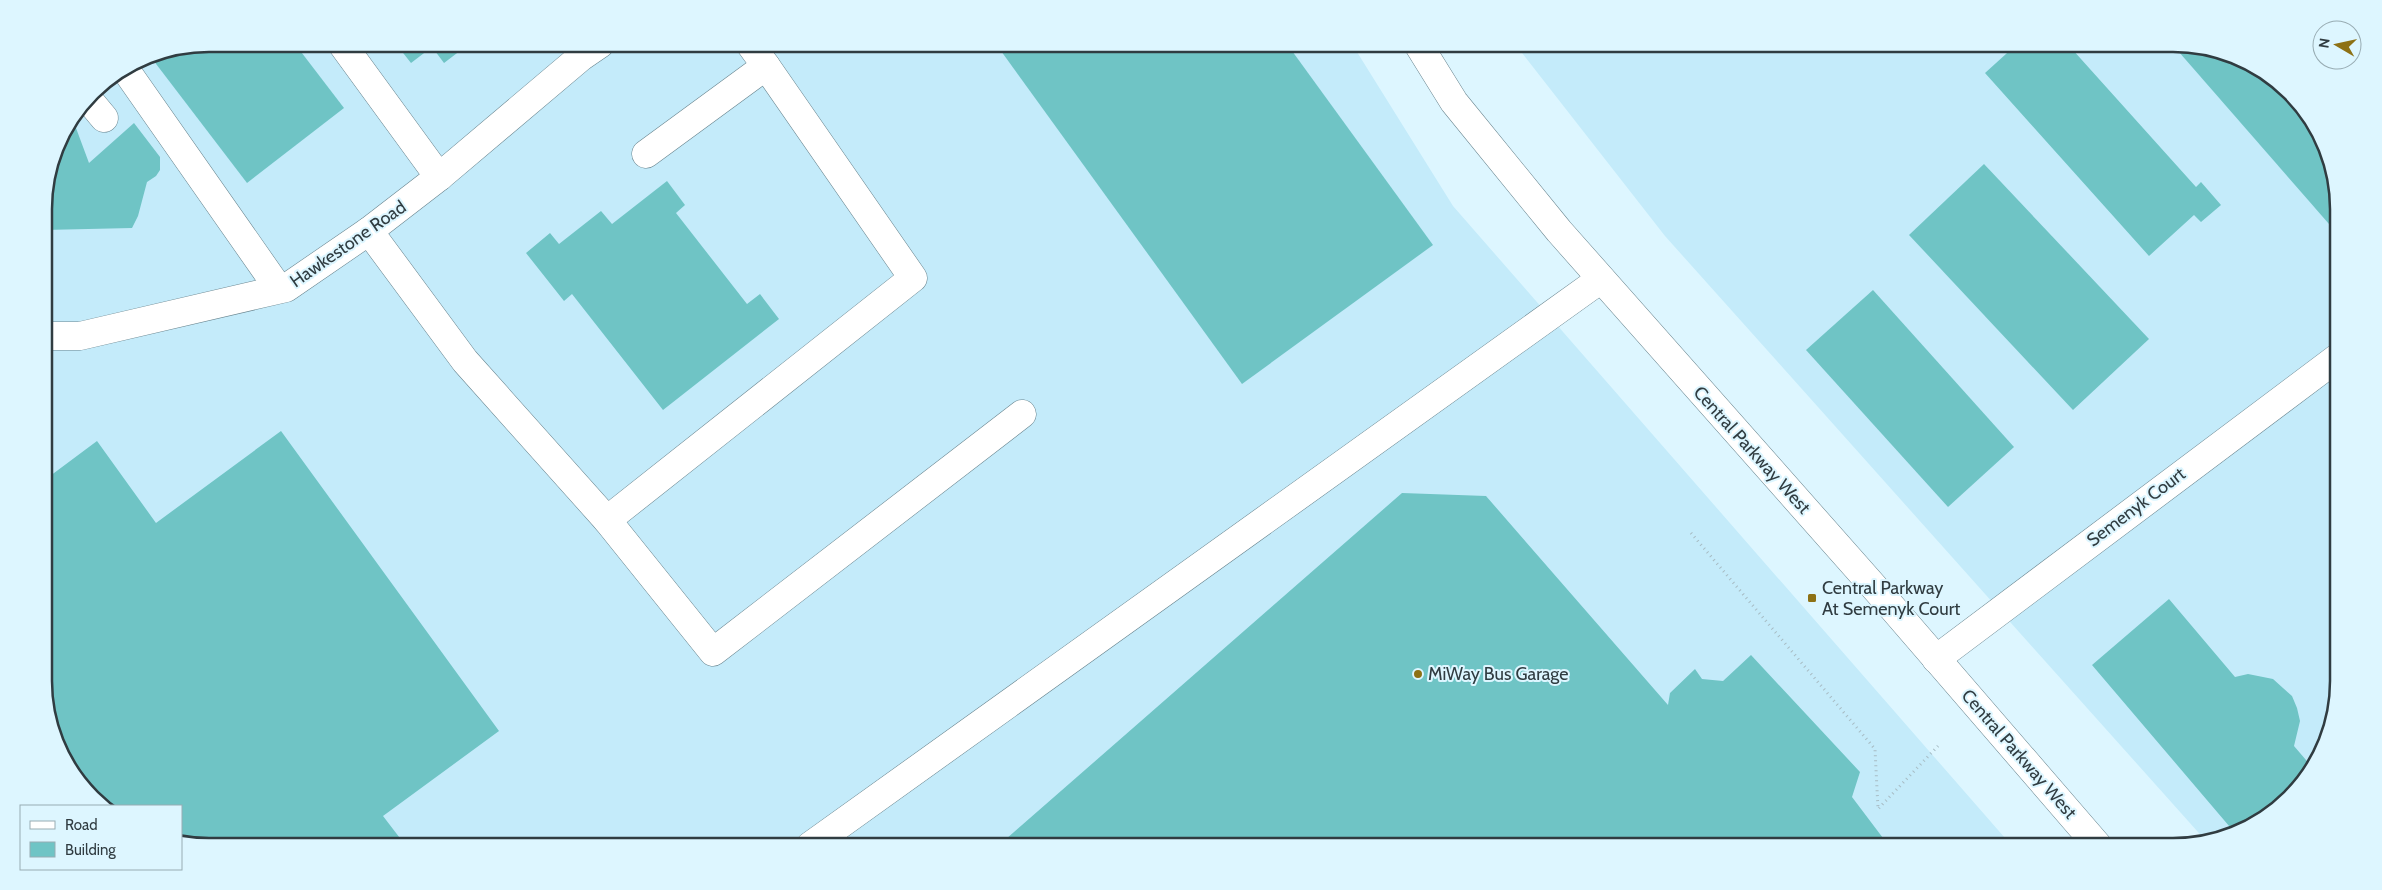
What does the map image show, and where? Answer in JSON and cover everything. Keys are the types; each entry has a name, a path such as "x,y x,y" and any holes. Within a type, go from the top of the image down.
{"street":[{"path":"349,53 439,177"},
{"name":"Hawkestone Road","path":"53,336 80,336 286,288 369,232 439,177 587,53"},
{"path":"607,520 913,278 757,53"},
{"name":"Central Parkway West","path":"1424,53 1454,102 1601,279 2090,837"},
{"path":"646,154 766,66"},
{"path":"129,75 279,290"},
{"path":"369,232 465,361 607,520 713,652 1022,414"},
{"path":"822,838 1601,279"},
{"name":"Semenyk Court","path":"1936,659 2330,363"}],"path":[{"path":"1691,533 1875,750 1878,808 1938,746"}],"shaded area":[{"path":"199,53 1358,53 1453,206 2004,837 210,838 182,834 182,805 114,805 91,784 79,768 61,731 53,691 54,189 64,149 91,106 114,85 149,64"},
{"path":"1522,53 2193,54 2223,61 2242,69 2276,91 2291,106 2313,140 2321,159 2326,179 2330,210 2330,680 2328,701 2321,731 2308,759 2284,792 2268,805 2233,826 2200,834 1665,236"}],"building":[{"path":"199,53 302,53 344,108 247,183 155,62"},
{"path":"403,53 424,53 411,63"},
{"path":"436,53 457,53 444,63"},
{"path":"1003,53 1294,53 1433,245 1242,384"},
{"path":"2007,53 2076,53 2196,187 2201,182 2221,205 2201,222 2194,215 2149,256 1985,73"},
{"path":"2180,53 2213,58 2242,69 2276,91 2291,106 2303,122 2321,159 2328,189 2329,224"},
{"path":"134,123 160,157 160,170 156,176 147,182 138,216 132,228 53,230 53,199 58,169 64,149 76,128 89,163"},
{"path":"1984,164 2149,339 2073,410 1909,235"},
{"path":"667,181 685,205 676,213 747,304 760,294 779,319 663,410 572,294 564,301 526,253 550,233 559,244 601,211 612,224"},
{"path":"1873,290 2014,447 1948,507 1806,350"},
{"path":"281,431 499,731 383,816 400,838 199,837 182,834 182,805 114,805 91,784 79,768 61,731 56,711 53,691 53,474 97,441 156,523"},
{"name":"MiWay Bus Garage","path":"1402,493 1486,496 1668,705 1670,693 1695,669 1702,679 1723,681 1751,655 1860,772 1852,797 1882,837 1008,838"},
{"path":"2169,599 2235,677 2248,674 2273,679 2292,696 2300,721 2294,746 2307,761 2284,792 2251,816 2230,827 2092,665"}],"place":[{"name":"Central Parkway At Semenyk Court","path":"1812,598"},
{"name":"MiWay Bus Garage","path":"1418,674"}]}
